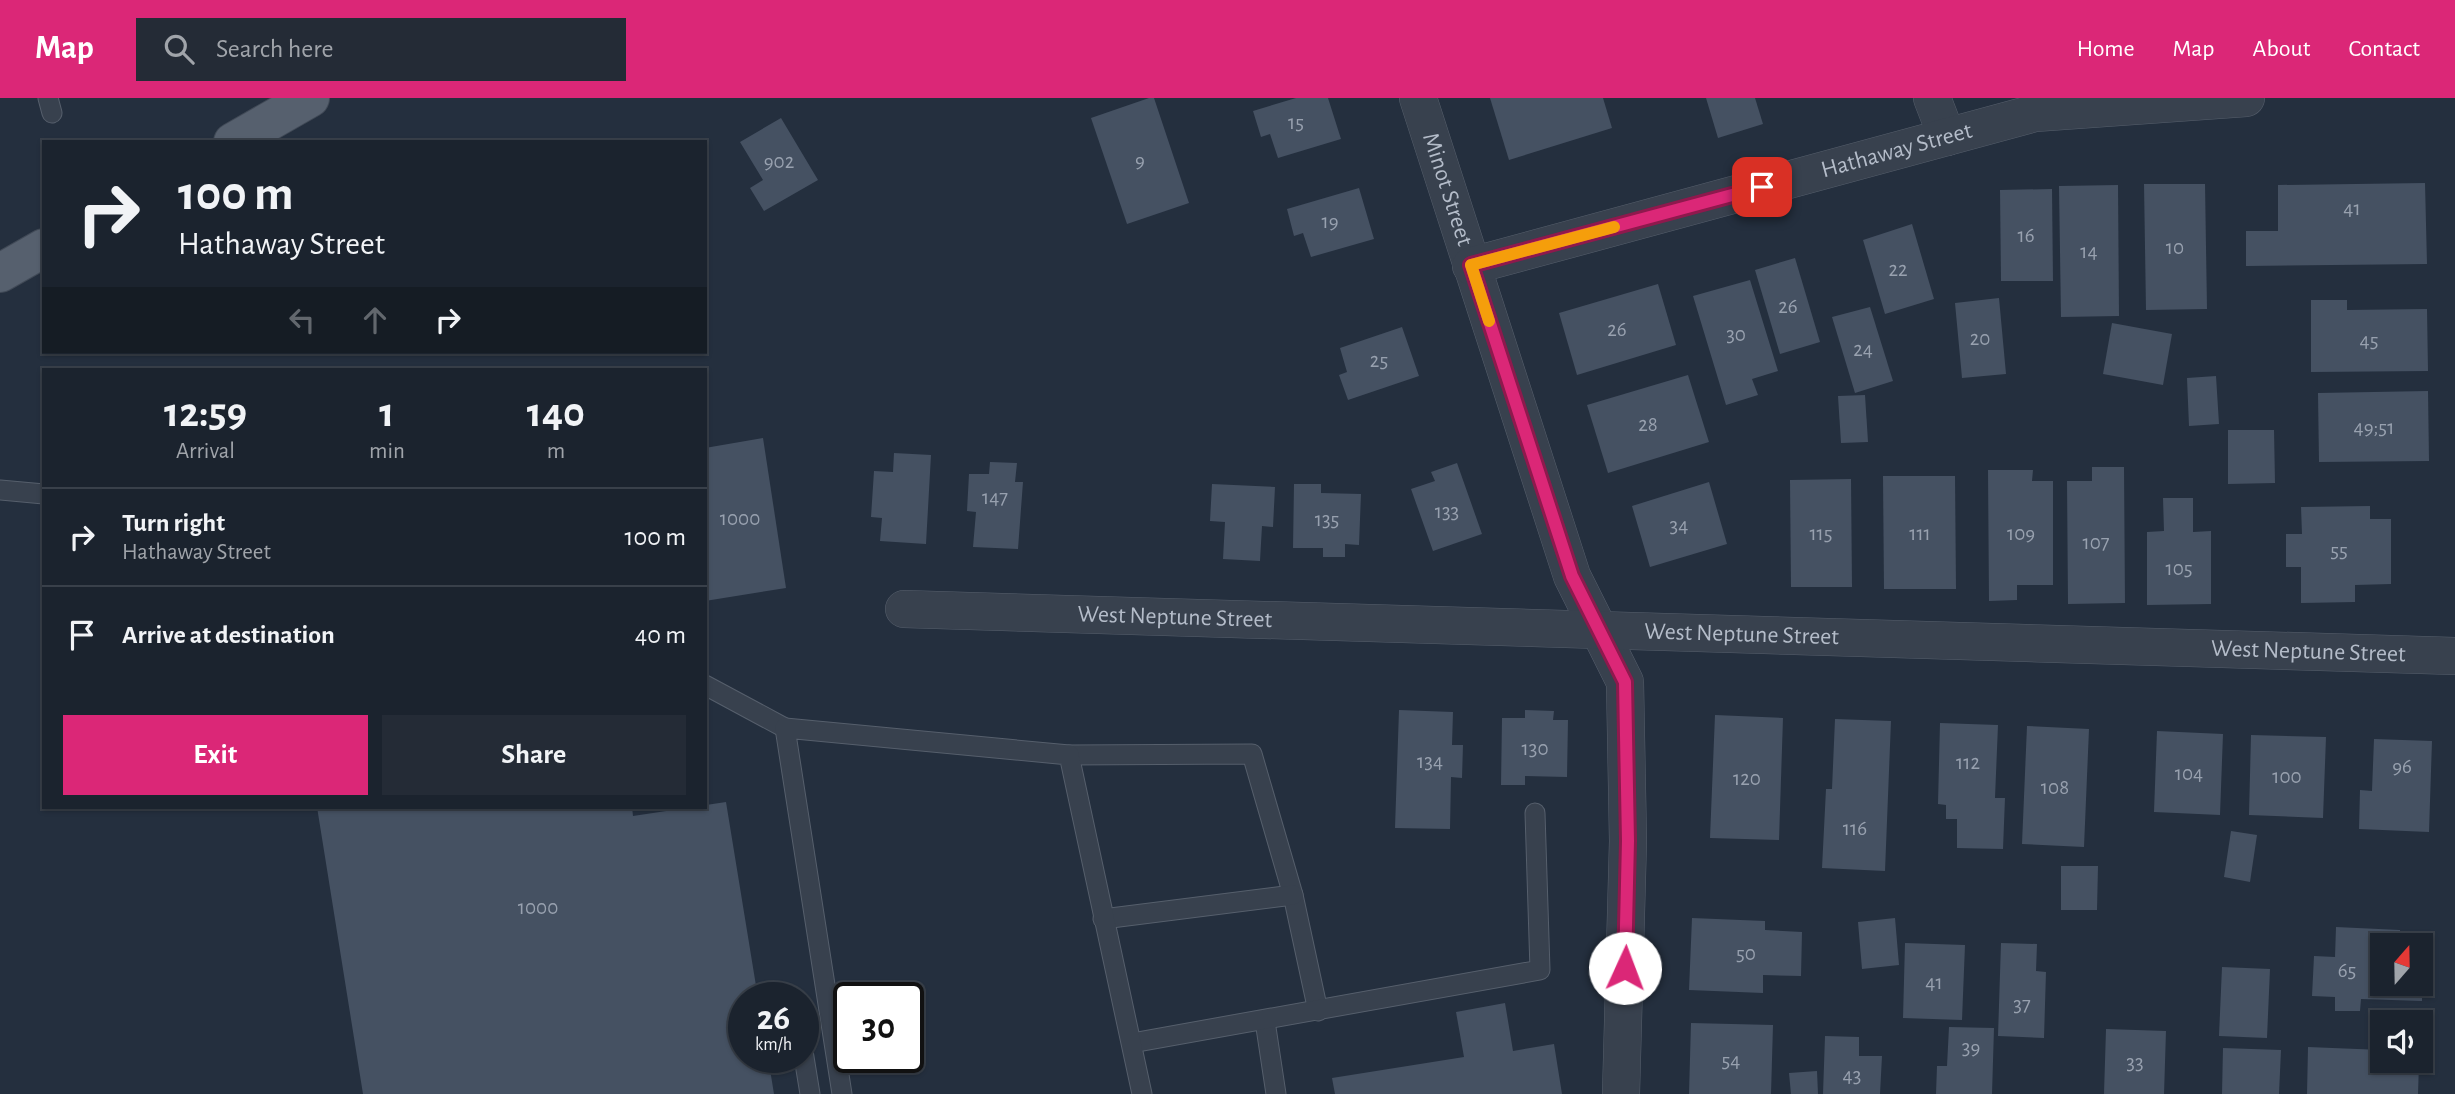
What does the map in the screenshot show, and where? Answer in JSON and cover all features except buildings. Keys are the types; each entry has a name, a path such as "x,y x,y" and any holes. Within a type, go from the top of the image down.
{"main road":[{"path":"236,140 310,98"},
{"path":"0,273 42,249"}],"street":[{"name":"Minot Street","path":"1418,98 1572,576 1625,682 1628,841 1621,1094"},
{"path":"1932,98 1947,137"},
{"name":"Hathaway Street","path":"1471,265 2035,113 2246,98"},
{"name":"West Neptune Street","path":"904,609 2455,656"}],"lane":[{"path":"0,490 42,494"},
{"path":"707,686 785,729 1069,755 1252,754 1293,895 1318,1011"},
{"path":"785,729 842,1094"},
{"path":"1069,755 1102,919 1142,1094"},
{"path":"1132,1043 1540,970 1535,813"},
{"path":"1102,919 1293,895"},
{"path":"1265,1021 1276,1094"},
{"path":"807,1073 810,1094"}],"slow traffic":[{"path":"1489,321 1471,265 1614,227"}],"route":[{"path":"1625,968 1628,841 1625,682 1572,576 1471,265 1762,187"}]}
